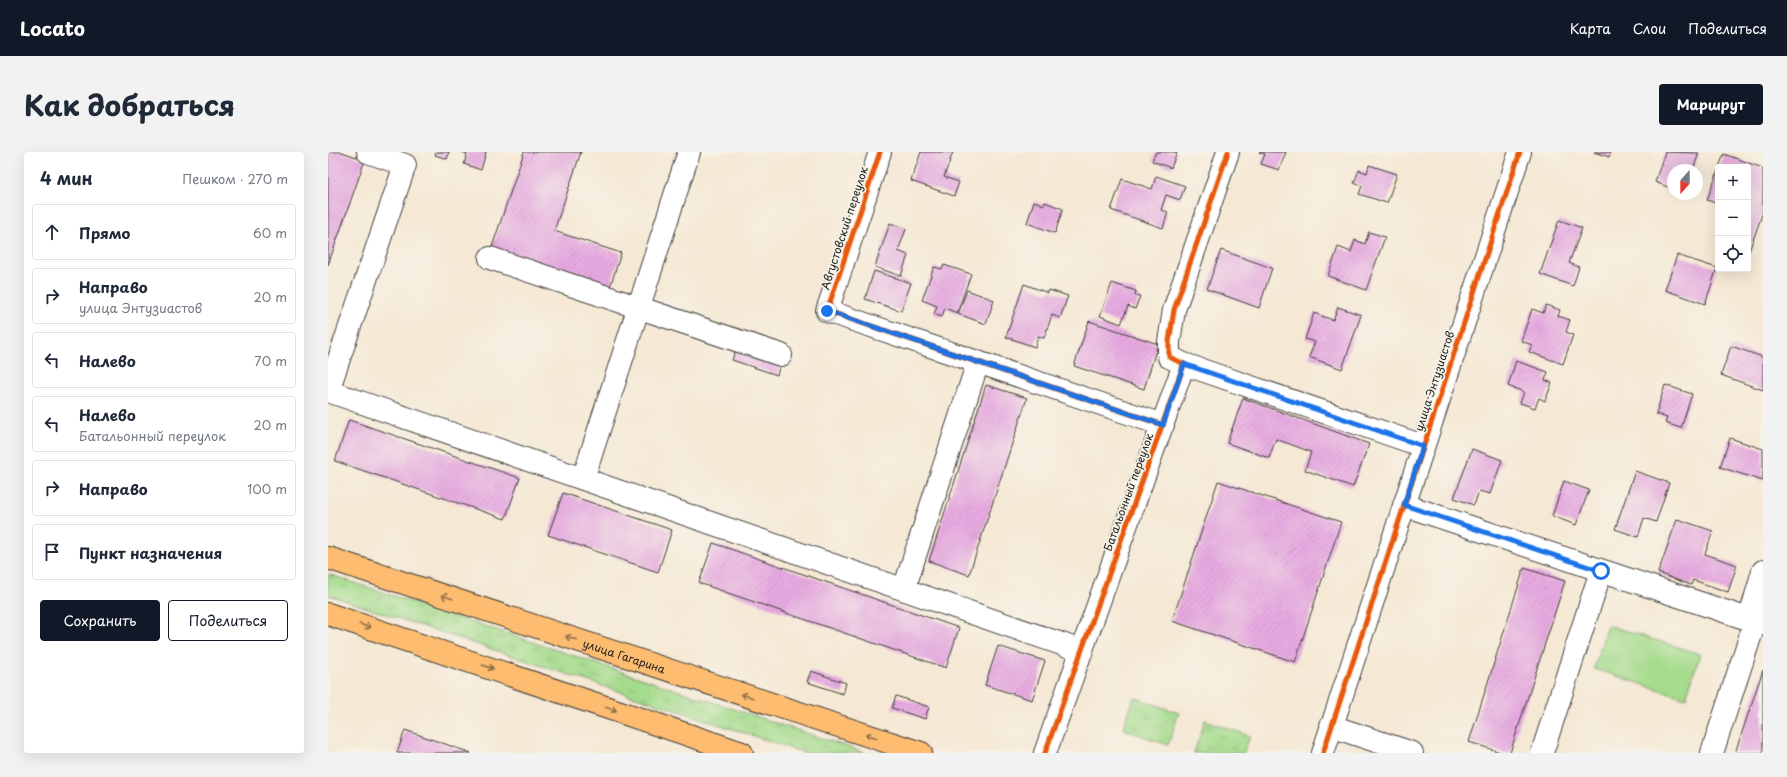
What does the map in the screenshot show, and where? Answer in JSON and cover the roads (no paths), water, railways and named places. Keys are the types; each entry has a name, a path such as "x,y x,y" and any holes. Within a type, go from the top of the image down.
{"main road":[{"name":"улица Гагарина","path":"328,558 921,753"},
{"path":"328,614 742,753"}],"street":[{"path":"368,152 405,165 328,391 1082,651"},
{"path":"583,479 689,152"},
{"name":"Августовский переулок","path":"880,152 827,311 978,362"},
{"path":"1228,152 1174,310 1169,342 1170,357 1184,364 1423,446"},
{"name":"улица Энтузиастов","path":"1323,753 1520,152"},
{"path":"490,258 781,355"},
{"path":"904,590 978,362 1163,425"},
{"name":"Батальонный переулок","path":"1045,753 1184,364"},
{"path":"1404,505 1756,622"},
{"path":"1542,753 1601,571"},
{"path":"1712,753 1756,622 1763,571"},
{"path":"1331,726 1412,753"}]}
